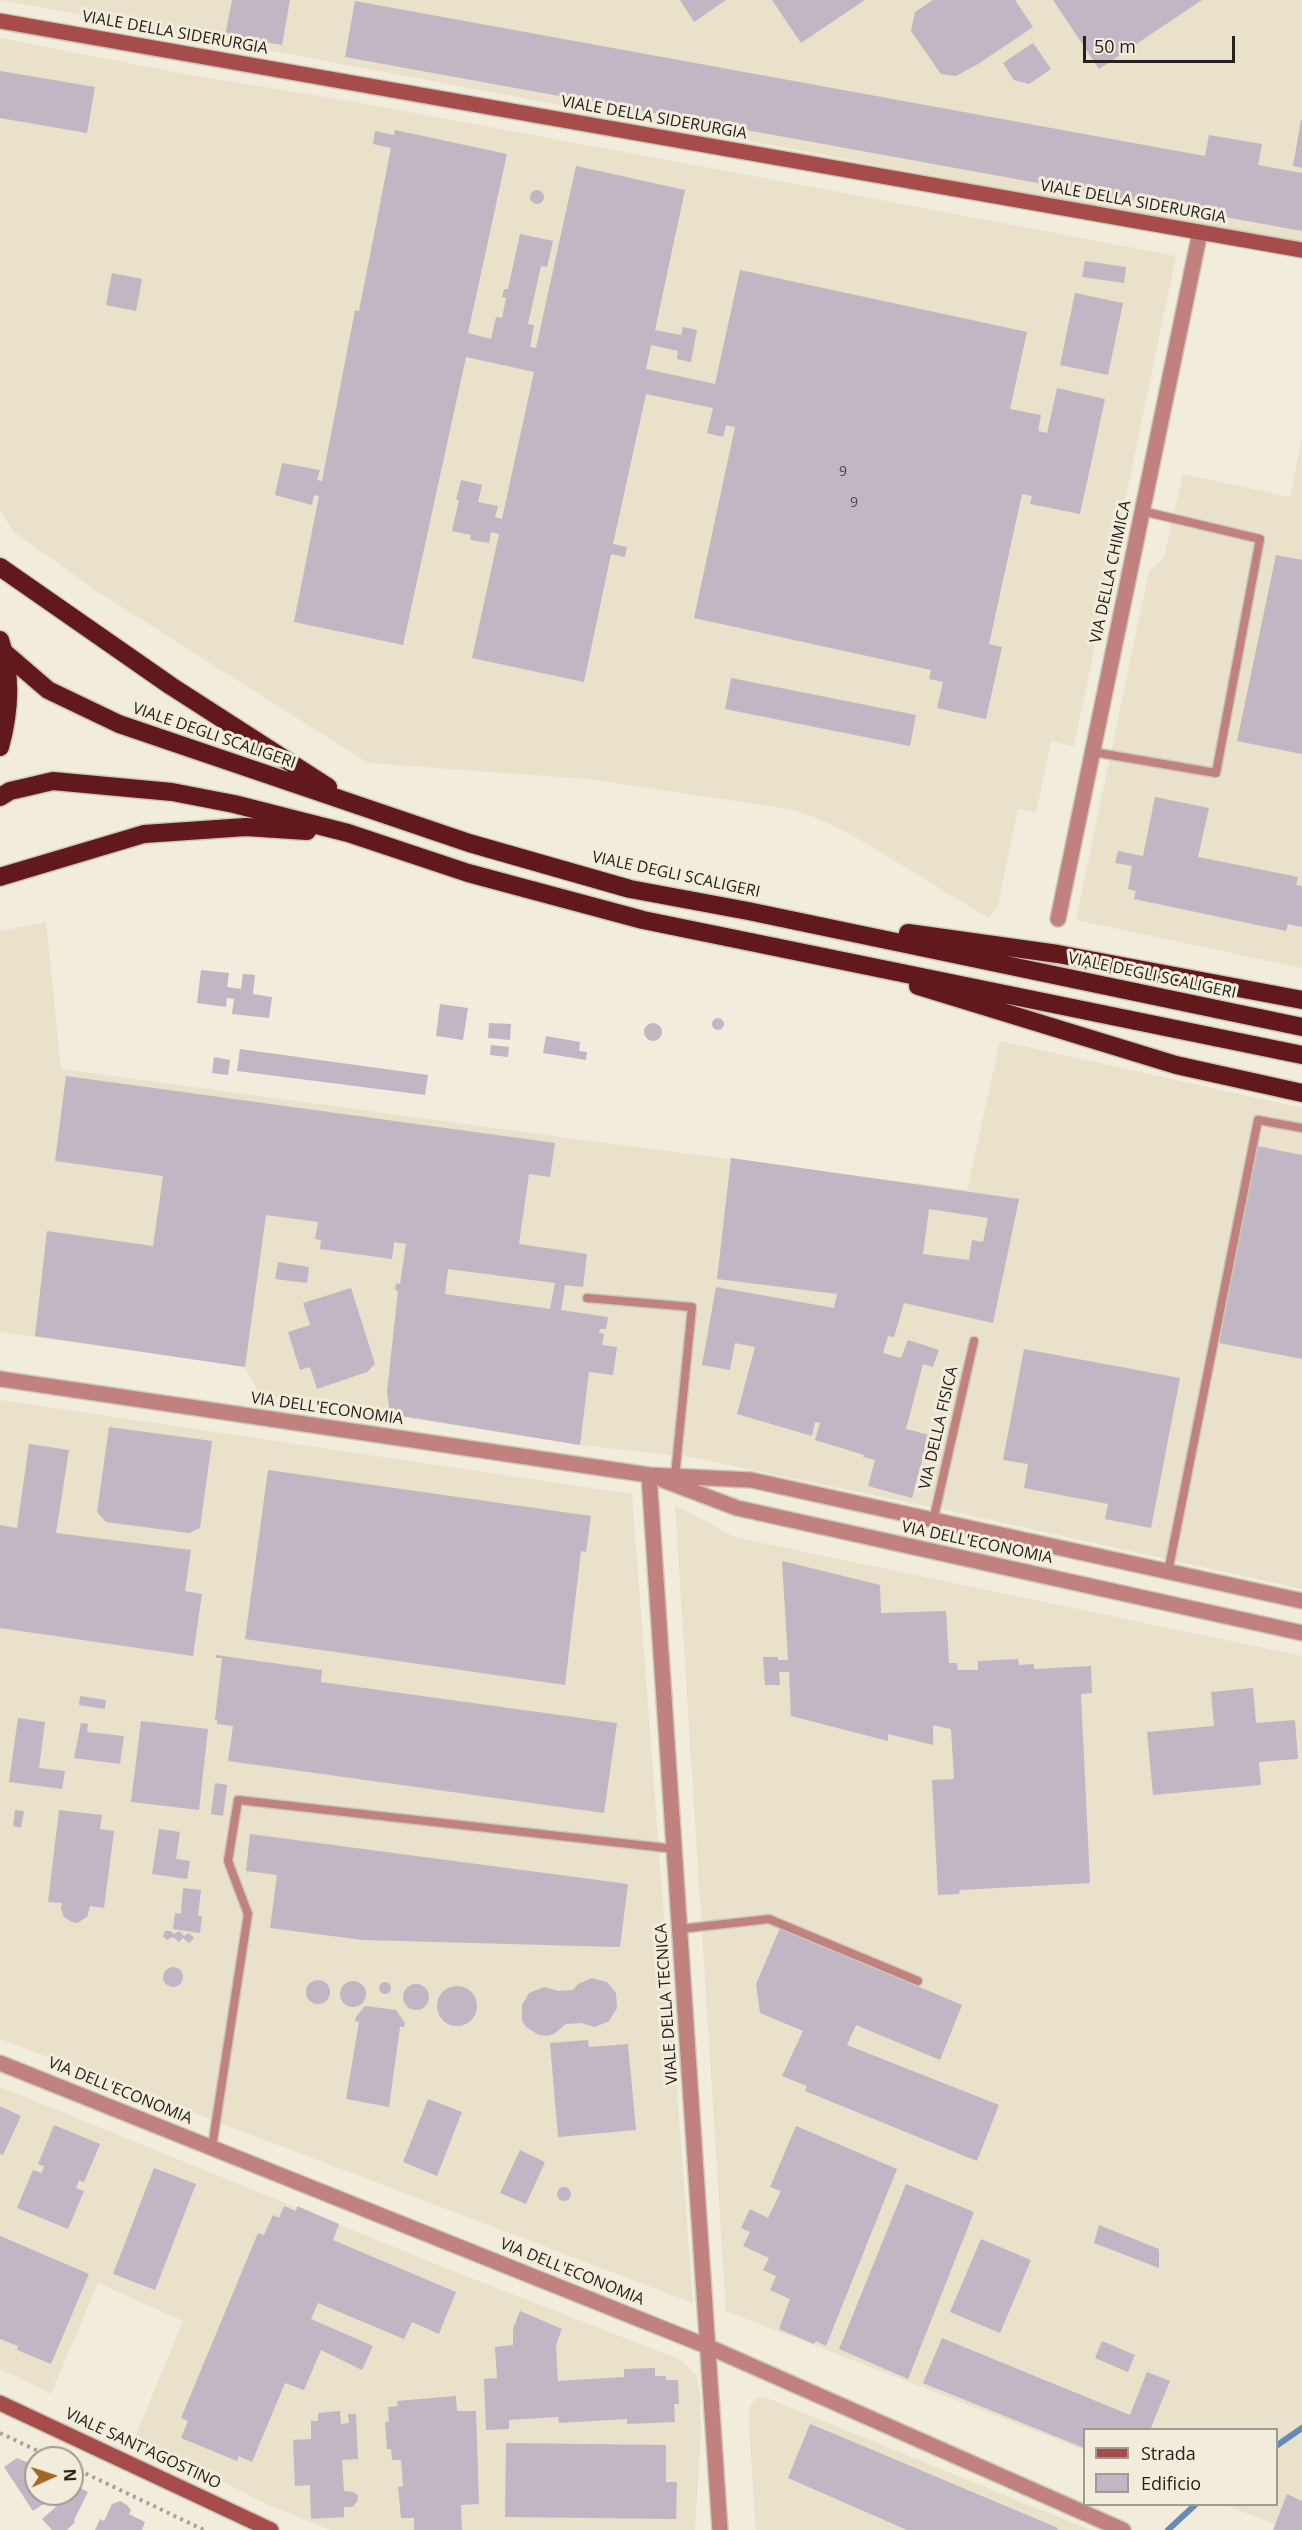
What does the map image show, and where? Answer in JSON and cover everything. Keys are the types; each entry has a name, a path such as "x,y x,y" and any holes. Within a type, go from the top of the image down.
{"highway":[{"path":"0,567 171,686 352,803"},
{"name":"VIALE DEGLI SCALIGERI","path":"2,646 48,690 119,724 469,843 630,889 748,910 1302,1027"},
{"name":"VIALE DEGLI SCALIGERI","path":"0,747 6,724 9,683 2,646"},
{"path":"0,797 10,791 53,781 172,792 234,804 348,833 468,873 633,917 1302,1054"},
{"path":"0,878 144,834 246,827 348,833"},
{"path":"748,910 1058,954 1302,1000"},
{"path":"810,953 1176,1065 1302,1094"}],"street":[{"name":"VIALE DELLA SIDERURGIA","path":"0,21 1302,250"},
{"name":"VIA DELLA CHIMICA","path":"1058,919 1200,232"},
{"name":"VIA DELL'ECONOMIA","path":"0,1379 649,1475 751,1480 1302,1601"},
{"name":"VIA DELL'ECONOMIA","path":"649,1475 737,1508 1302,1633"},
{"name":"VIALE DELLA TECNICA","path":"649,1475 710,2347 720,2530"},
{"name":"VIA DELL'ECONOMIA","path":"0,2063 710,2347 1123,2530"},
{"name":"VIALE SANT'AGOSTINO","path":"0,2403 271,2530"}],"lane":[{"path":"1093,752 1216,773 1260,539 1142,512"},
{"path":"1168,1572 1258,1120 1302,1128"},
{"path":"587,1298 692,1307 675,1476"},
{"name":"VIA DELLA FISICA","path":"933,1521 974,1341"},
{"path":"1201,1409 1212,1411"},
{"path":"212,2147 249,1914 228,1861 238,1800 675,1849"},
{"path":"680,1929 768,1919 918,1981"}],"path":[{"path":"0,2433 28,2446"},
{"path":"84,2473 204,2530"}],"shaded area":[{"path":"0,0 1302,0 1302,245 50,9"},
{"path":"0,38 185,74 350,101 1176,256 1074,746 1051,741 1036,813 1018,809 998,905 989,918 852,835 812,816 789,809 588,779 368,763 98,592 14,532 0,511"},
{"path":"1302,437 1302,968 1076,920 1149,571 1164,558 1183,474 1290,497"},
{"path":"46,922 61,1069 967,1190 1000,1041 1302,1108 1302,1589 950,1511 690,1457 580,1445 260,1395 245,1367 0,1332 0,931"},
{"path":"0,1400 632,1494 693,2303 0,2039"},
{"path":"675,1505 734,1537 1302,1656 1302,2530 1291,2530 1228,2506 1278,2506 1278,2428 1083,2428 1083,2450 726,2311"},
{"path":"0,2087 448,2269 681,2360 696,2375 700,2393 701,2432 695,2530 331,2530 264,2503 135,2437 183,2321 98,2283 51,2394 0,2369"},
{"path":"763,2397 1090,2530 756,2530 748,2411 755,2399"}],"building":[{"path":"232,0 290,0 282,45 225,36"},
{"path":"680,0 726,0 694,22"},
{"path":"772,0 865,0 801,43"},
{"path":"933,0 1015,0 1033,27 956,76 941,74 911,31 915,12"},
{"path":"1053,0 1202,0 1099,69"},
{"path":"355,1 1205,156 1209,135 1262,144 1258,165 1302,173 1302,231 345,57"},
{"path":"1033,43 1051,69 1029,84 1014,80 1003,63"},
{"path":"0,71 95,87 87,133 0,118"},
{"path":"1302,120 1302,168 1293,166"},
{"path":"395,130 507,154 468,333 491,339 496,317 502,318 506,298 502,297 504,289 508,289 520,234 553,241 547,267 541,266 528,324 534,325 530,347 536,348 576,166 685,190 655,330 681,335 683,327 697,330 691,362 677,359 678,351 651,345 646,369 715,384 740,270 1027,332 1010,409 1041,415 1038,431 1047,433 1057,388 1105,399 1080,514 1030,504 1032,496 1022,494 989,644 1002,647 986,719 937,708 943,682 929,679 931,670 694,618 735,427 726,425 723,437 707,433 713,408 646,394 613,544 627,547 625,557 611,554 584,682 472,658 499,534 491,532 489,543 470,540 471,535 452,531 459,500 456,500 461,480 482,485 478,502 498,506 495,517 502,519 534,372 466,357 403,645 294,622 319,496 314,495 312,505 275,495 282,463 320,470 317,480 322,481 355,310 359,311 391,148 373,144 375,131 394,135"},
{"path":"537,190 542,192 544,197 542,202 537,204 532,202 530,197 532,192"},
{"path":"1085,261 1126,267 1124,283 1082,277"},
{"path":"112,273 142,279 136,311 106,305"},
{"path":"1075,293 1123,303 1108,375 1060,365"},
{"path":"1276,555 1302,560 1302,754 1237,741"},
{"path":"731,678 916,715 910,746 725,709"},
{"path":"1155,797 1209,808 1198,857 1298,877 1296,885 1302,886 1302,927 1288,924 1286,931 1134,899 1136,891 1128,889 1132,866 1115,863 1118,851 1143,856"},
{"path":"201,970 229,973 227,987 241,989 243,974 255,975 253,994 272,997 269,1018 232,1014 234,999 227,998 226,1007 197,1003"},
{"path":"440,1004 468,1008 463,1040 436,1036"},
{"path":"720,1018 724,1024 720,1030 716,1030 712,1022"},
{"path":"489,1023 511,1024 510,1040 488,1038"},
{"path":"653,1023 659,1026 662,1032 659,1038 653,1041 647,1038 644,1032 647,1026"},
{"path":"546,1036 580,1042 579,1051 587,1052 586,1060 543,1053"},
{"path":"491,1045 509,1047 508,1057 490,1055"},
{"path":"240,1049 428,1075 425,1095 237,1071"},
{"path":"214,1057 230,1060 228,1075 212,1073"},
{"path":"66,1076 555,1143 550,1177 529,1174 519,1244 587,1254 583,1287 565,1285 561,1310 608,1317 606,1329 600,1329 599,1333 604,1334 602,1345 617,1347 613,1375 589,1372 580,1445 390,1414 387,1392 398,1291 395,1290 396,1283 400,1284 406,1244 394,1242 392,1259 320,1249 321,1240 315,1239 318,1222 266,1215 245,1367 35,1336 47,1231 153,1246 163,1176 55,1161","holes":["448,1269 555,1283 550,1309 445,1294"]},
{"path":"1257,1146 1302,1155 1302,1359 1219,1343"},
{"path":"731,1158 1019,1199 993,1323 904,1303 894,1337 888,1336 883,1353 901,1358 908,1340 939,1350 933,1367 923,1364 906,1429 929,1435 912,1498 868,1486 875,1460 815,1440 820,1423 815,1422 812,1436 737,1414 755,1347 735,1343 730,1370 702,1365 716,1287 834,1308 837,1294 717,1279","holes":["929,1209 988,1218 983,1242 972,1240 969,1260 923,1254"]},
{"path":"278,1262 309,1267 307,1283 275,1279"},
{"path":"351,1288 375,1364 367,1372 317,1389 310,1367 300,1370 288,1332 310,1325 303,1303"},
{"path":"1024,1349 1180,1378 1151,1528 1105,1519 1108,1504 1024,1488 1028,1464 1003,1460"},
{"path":"109,1427 212,1441 200,1528 189,1533 106,1522 97,1512"},
{"path":"29,1444 69,1450 56,1533 191,1550 185,1591 202,1594 193,1656 0,1628 0,1525 17,1528"},
{"path":"268,1470 591,1516 586,1552 581,1551 565,1685 245,1639"},
{"path":"782,1561 880,1585 881,1613 946,1611 949,1663 957,1663 958,1670 978,1670 978,1661 1018,1659 1019,1665 1034,1664 1034,1669 1091,1666 1092,1693 1081,1694 1090,1883 960,1890 959,1894 938,1895 932,1780 954,1779 951,1729 933,1725 933,1745 888,1734 888,1741 791,1716 789,1672 779,1672 780,1685 765,1685 763,1657 788,1660"},
{"path":"216,1655 322,1670 321,1682 617,1723 604,1813 228,1761 233,1726 217,1724 215,1720 222,1658 216,1658"},
{"path":"1253,1688 1256,1723 1295,1720 1298,1759 1259,1762 1261,1785 1153,1795 1147,1732 1214,1726 1211,1692"},
{"path":"80,1696 106,1700 105,1709 79,1705"},
{"path":"18,1718 45,1722 39,1768 65,1771 62,1789 9,1782"},
{"path":"141,1721 208,1729 199,1810 131,1802"},
{"path":"81,1723 88,1724 87,1732 124,1736 120,1764 74,1758"},
{"path":"215,1783 227,1785 223,1816 211,1814"},
{"path":"15,1810 24,1811 21,1828 13,1826"},
{"path":"59,1810 102,1815 100,1829 114,1831 104,1908 90,1906 87,1917 77,1923 64,1917 62,1903 48,1902"},
{"path":"159,1829 180,1832 176,1859 190,1861 187,1879 152,1874"},
{"path":"250,1834 628,1884 620,1947 363,1940 270,1928 277,1875 246,1871"},
{"path":"183,1888 201,1890 198,1916 202,1916 200,1933 173,1929 175,1913 181,1914"},
{"path":"780,1928 962,2005 940,2060 856,2025 847,2045 999,2105 977,2161 805,2091 807,2086 782,2076 803,2031 760,2013 756,1984"},
{"path":"165,1931 171,1931 174,1934 179,1931 184,1936 189,1933 194,1938 189,1943 183,1938 179,1942 173,1937 167,1940 163,1936"},
{"path":"173,1967 180,1970 183,1977 180,1984 173,1987 166,1984 163,1977 166,1970"},
{"path":"592,1978 607,1982 616,1993 617,2008 609,2021 595,2027 581,2023 566,2024 554,2034 547,2036 539,2035 526,2027 522,2021 522,2005 529,1993 544,1987 558,1991 573,1990 578,1984"},
{"path":"318,1980 327,1983 330,1992 327,2001 318,2004 309,2001 306,1992 309,1983"},
{"path":"353,1981 362,1985 366,1994 362,2003 353,2007 344,2003 340,1994 344,1985"},
{"path":"387,1982 391,1988 387,1994 383,1994 379,1986"},
{"path":"416,1984 425,1988 429,1997 425,2006 416,2010 407,2006 403,1997 407,1988"},
{"path":"457,1986 465,1987 471,1992 476,1998 476,2014 471,2020 465,2025 457,2026 449,2025 443,2020 438,2014 437,2006 438,1998 443,1992 449,1987"},
{"path":"365,2006 396,2010 405,2023 404,2027 400,2027 389,2107 346,2099 359,2022 355,2021"},
{"path":"588,2040 589,2047 628,2044 636,2130 558,2137 550,2043"},
{"path":"428,2099 462,2112 437,2176 403,2162"},
{"path":"0,2106 21,2116 3,2155 0,2154"},
{"path":"54,2125 100,2144 84,2182 79,2180 76,2188 84,2191 68,2229 17,2208 33,2170 42,2173 44,2166 38,2164"},
{"path":"796,2126 897,2169 826,2346 816,2341 814,2344 779,2329 790,2299 770,2290 776,2276 763,2270 769,2258 743,2246 750,2232 741,2228 750,2209 768,2218 781,2191 770,2187"},
{"path":"520,2150 545,2162 526,2204 500,2193"},
{"path":"154,2168 196,2184 155,2290 113,2274"},
{"path":"906,2184 974,2212 908,2379 839,2349"},
{"path":"564,2187 569,2189 571,2194 569,2199 564,2201 559,2199 557,2194 559,2189"},
{"path":"284,2206 296,2211 297,2206 339,2224 333,2240 456,2292 439,2334 412,2322 404,2339 318,2303 311,2319 373,2346 362,2370 321,2350 304,2390 285,2383 252,2462 239,2456 237,2461 181,2438 188,2421 181,2418 258,2233 264,2235 273,2215 279,2218"},
{"path":"1099,2225 1159,2249 1159,2268 1094,2243"},
{"path":"0,2236 89,2274 51,2364 17,2350 18,2346 0,2339"},
{"path":"981,2239 1031,2260 1000,2333 950,2312"},
{"path":"520,2311 562,2329 556,2345 558,2381 624,2377 624,2369 655,2368 655,2376 666,2376 666,2380 678,2380 679,2404 674,2404 675,2422 627,2424 627,2419 559,2423 558,2417 509,2420 509,2429 486,2430 484,2379 497,2378 495,2347 513,2345 513,2329"},
{"path":"942,2338 1130,2415 1147,2372 1170,2381 1151,2428 1083,2428 1083,2448 923,2383"},
{"path":"1102,2341 1135,2355 1128,2372 1095,2358"},
{"path":"456,2396 457,2411 476,2411 479,2504 461,2505 462,2530 414,2530 414,2518 401,2518 398,2487 403,2486 401,2460 392,2460 391,2449 387,2449 385,2422 389,2422 388,2407 398,2406 397,2401"},
{"path":"340,2411 341,2424 349,2423 348,2414 356,2414 358,2459 342,2460 344,2491 354,2492 358,2496 357,2502 352,2507 344,2507 344,2517 311,2519 310,2485 295,2486 293,2440 311,2439 311,2421 318,2421 318,2413"},
{"path":"810,2424 1058,2528 1057,2530 907,2530 788,2478"},
{"path":"506,2443 666,2445 666,2482 677,2482 676,2519 505,2517"},
{"path":"17,2458 24,2461 24,2497 4,2467"},
{"path":"1287,2494 1302,2501 1302,2530 1273,2530"},
{"path":"120,2501 131,2510 129,2514 145,2522 142,2530 95,2530 100,2519 104,2521 112,2504"},
{"path":"30,2506 40,2506 33,2511"},
{"path":"57,2506 81,2506 75,2522 67,2530 52,2530 42,2519"}],"waterway":[{"path":"1278,2445 1302,2428"},
{"path":"1168,2530 1194,2506"}]}
